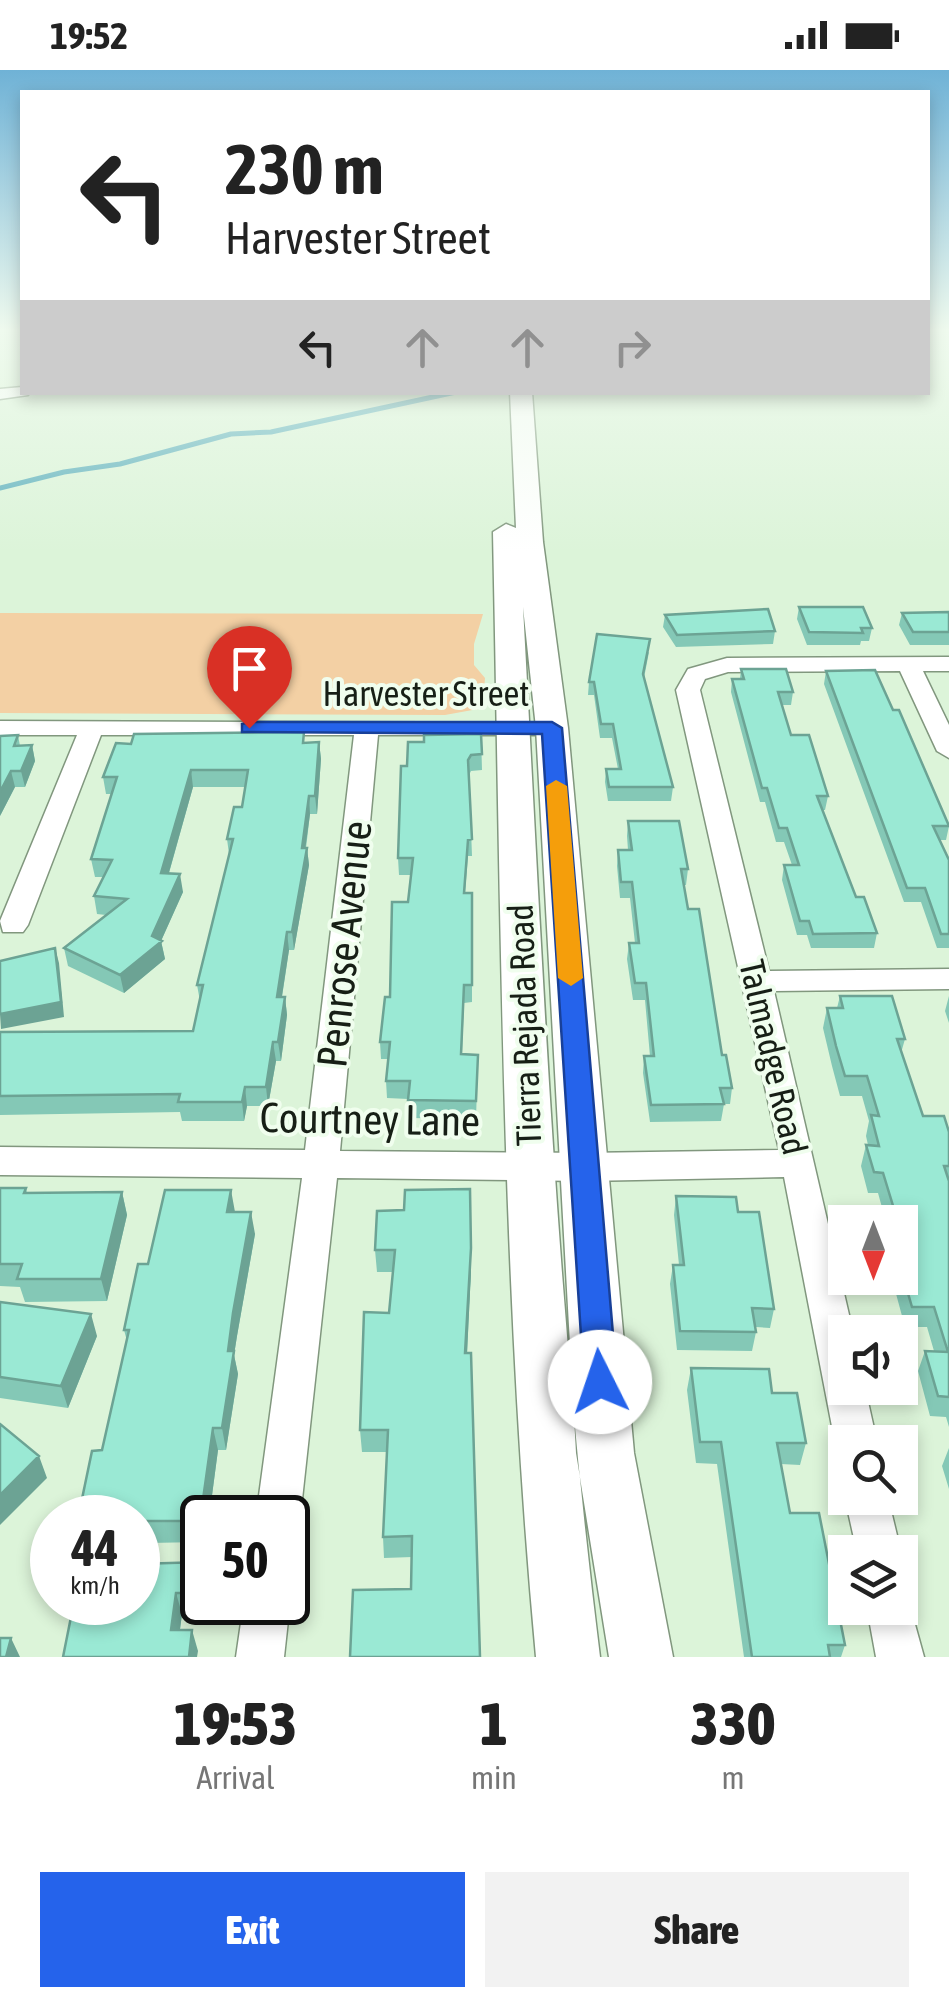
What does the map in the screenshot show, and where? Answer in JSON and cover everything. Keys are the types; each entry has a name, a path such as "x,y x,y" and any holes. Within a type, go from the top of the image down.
{"main road":[{"name":"Tierra Rejada Road","path":"511,404 533,728 585,1167 605,1453 641,1657"},
{"name":"Tierra Rejada Road","path":"533,728 529,1166 544,1439 568,1657"}],"street":[{"path":"949,664 909,666 949,751"},
{"name":"Talmadge Road","path":"852,1425 798,1163 688,690 696,674 726,665 909,666"},
{"name":"Harvester Street","path":"0,728 533,728"},
{"path":"13,925 92,728"},
{"name":"Penrose Avenue","path":"281,1495 367,728"},
{"path":"756,981 949,979"},
{"name":"Courtney Lane","path":"0,1161 585,1167 798,1163"},
{"path":"260,1657 264,1625"},
{"path":"893,1625 900,1657"}],"shaded area":[{"path":"0,613 483,614 474,644 474,665 485,678 483,703 478,709 445,715 0,713"}],"building":[{"path":"799,607 863,607 872,628 861,628 863,633 809,632"},
{"path":"768,609 775,631 677,635 665,615"},
{"path":"949,612 949,632 913,632 902,613"},
{"path":"597,634 650,639 643,674 673,787 609,787 606,769 621,769 613,724 601,724 594,682 589,682"},
{"path":"741,669 786,669 793,692 778,692 791,735 809,735 828,796 817,796 856,897 864,897 877,933 813,934 809,921 800,921 784,865 799,865 787,828 779,828 767,788 762,788 732,679 744,679"},
{"path":"875,670 893,710 899,710 949,826 933,826 949,860 949,934 941,934 925,888 907,888 826,671"},
{"path":"304,732 303,743 319,742 315,796 309,796 302,848 307,848 292,932 287,932 277,997 285,997 266,1087 245,1087 242,1102 178,1102 180,1094 0,1096 0,1032 193,1031 203,985 197,985 233,839 227,839 234,807 242,807 248,770 191,770 161,873 180,874 152,936 162,941 120,975 64,948 127,899 94,896 112,860 91,859 117,777 103,777 116,743 131,744 134,734"},
{"path":"481,734 482,754 471,755 468,760 472,839 468,840 464,893 472,893 472,985 464,985 461,1054 478,1055 476,1101 408,1100 410,1081 386,1081 390,1042 380,1042 385,997 390,997 392,902 408,902 413,858 398,858 401,766 407,766 408,742 424,742 424,735"},
{"path":"18,735 14,746 32,745 21,771 11,771 0,792 0,736"},
{"path":"628,821 679,821 688,869 681,869 688,909 699,909 722,1055 726,1055 732,1088 720,1088 724,1104 651,1105 644,1056 654,1056 646,983 635,983 629,943 639,943 632,882 621,882 618,850 632,850"},
{"path":"55,948 61,1002 0,1014 0,961"},
{"path":"840,996 892,996 905,1039 897,1039 923,1116 944,1116 949,1132 949,1166 944,1166 949,1181 949,1397 938,1396 925,1351 948,1352 934,1307 912,1307 908,1295 918,1295 918,1205 893,1205 883,1173 874,1172 866,1145 879,1146 871,1115 879,1116 867,1076 845,1076 827,1008 843,1008"},
{"path":"0,1188 26,1188 24,1193 122,1192 101,1279 17,1279 22,1264 0,1264"},
{"path":"470,1189 465,1353 471,1353 480,1657 350,1657 353,1590 411,1589 412,1536 383,1537 388,1430 360,1430 364,1312 389,1313 395,1250 375,1250 377,1211 404,1210 405,1190"},
{"path":"165,1190 231,1190 227,1212 251,1212 233,1313 228,1351 234,1351 222,1428 213,1428 204,1495 180,1495 180,1521 160,1521 160,1495 83,1495 92,1451 102,1450 129,1330 124,1330 138,1264 148,1264"},
{"path":"676,1196 736,1197 738,1212 759,1212 774,1309 752,1308 756,1332 680,1331 673,1265 684,1265"},
{"path":"0,1302 91,1314 61,1386 0,1377"},
{"path":"691,1368 769,1369 772,1393 797,1393 806,1443 777,1443 790,1513 819,1513 828,1559 828,1625 841,1625 845,1645 828,1645 830,1657 752,1657 721,1442 700,1442"},
{"path":"0,1424 39,1456 0,1495"},
{"path":"160,1563 180,1563 180,1593 176,1593 171,1630 192,1630 189,1657 63,1657 69,1625 160,1625"},
{"path":"0,1638 11,1638 6,1657 0,1657"}],"waterway":[{"path":"0,488 64,472 120,464 231,434 271,432 400,404"}],"slow traffic":[{"path":"556,786 571,978"}],"route":[{"path":"249,728 552,728 600,1382"}]}
